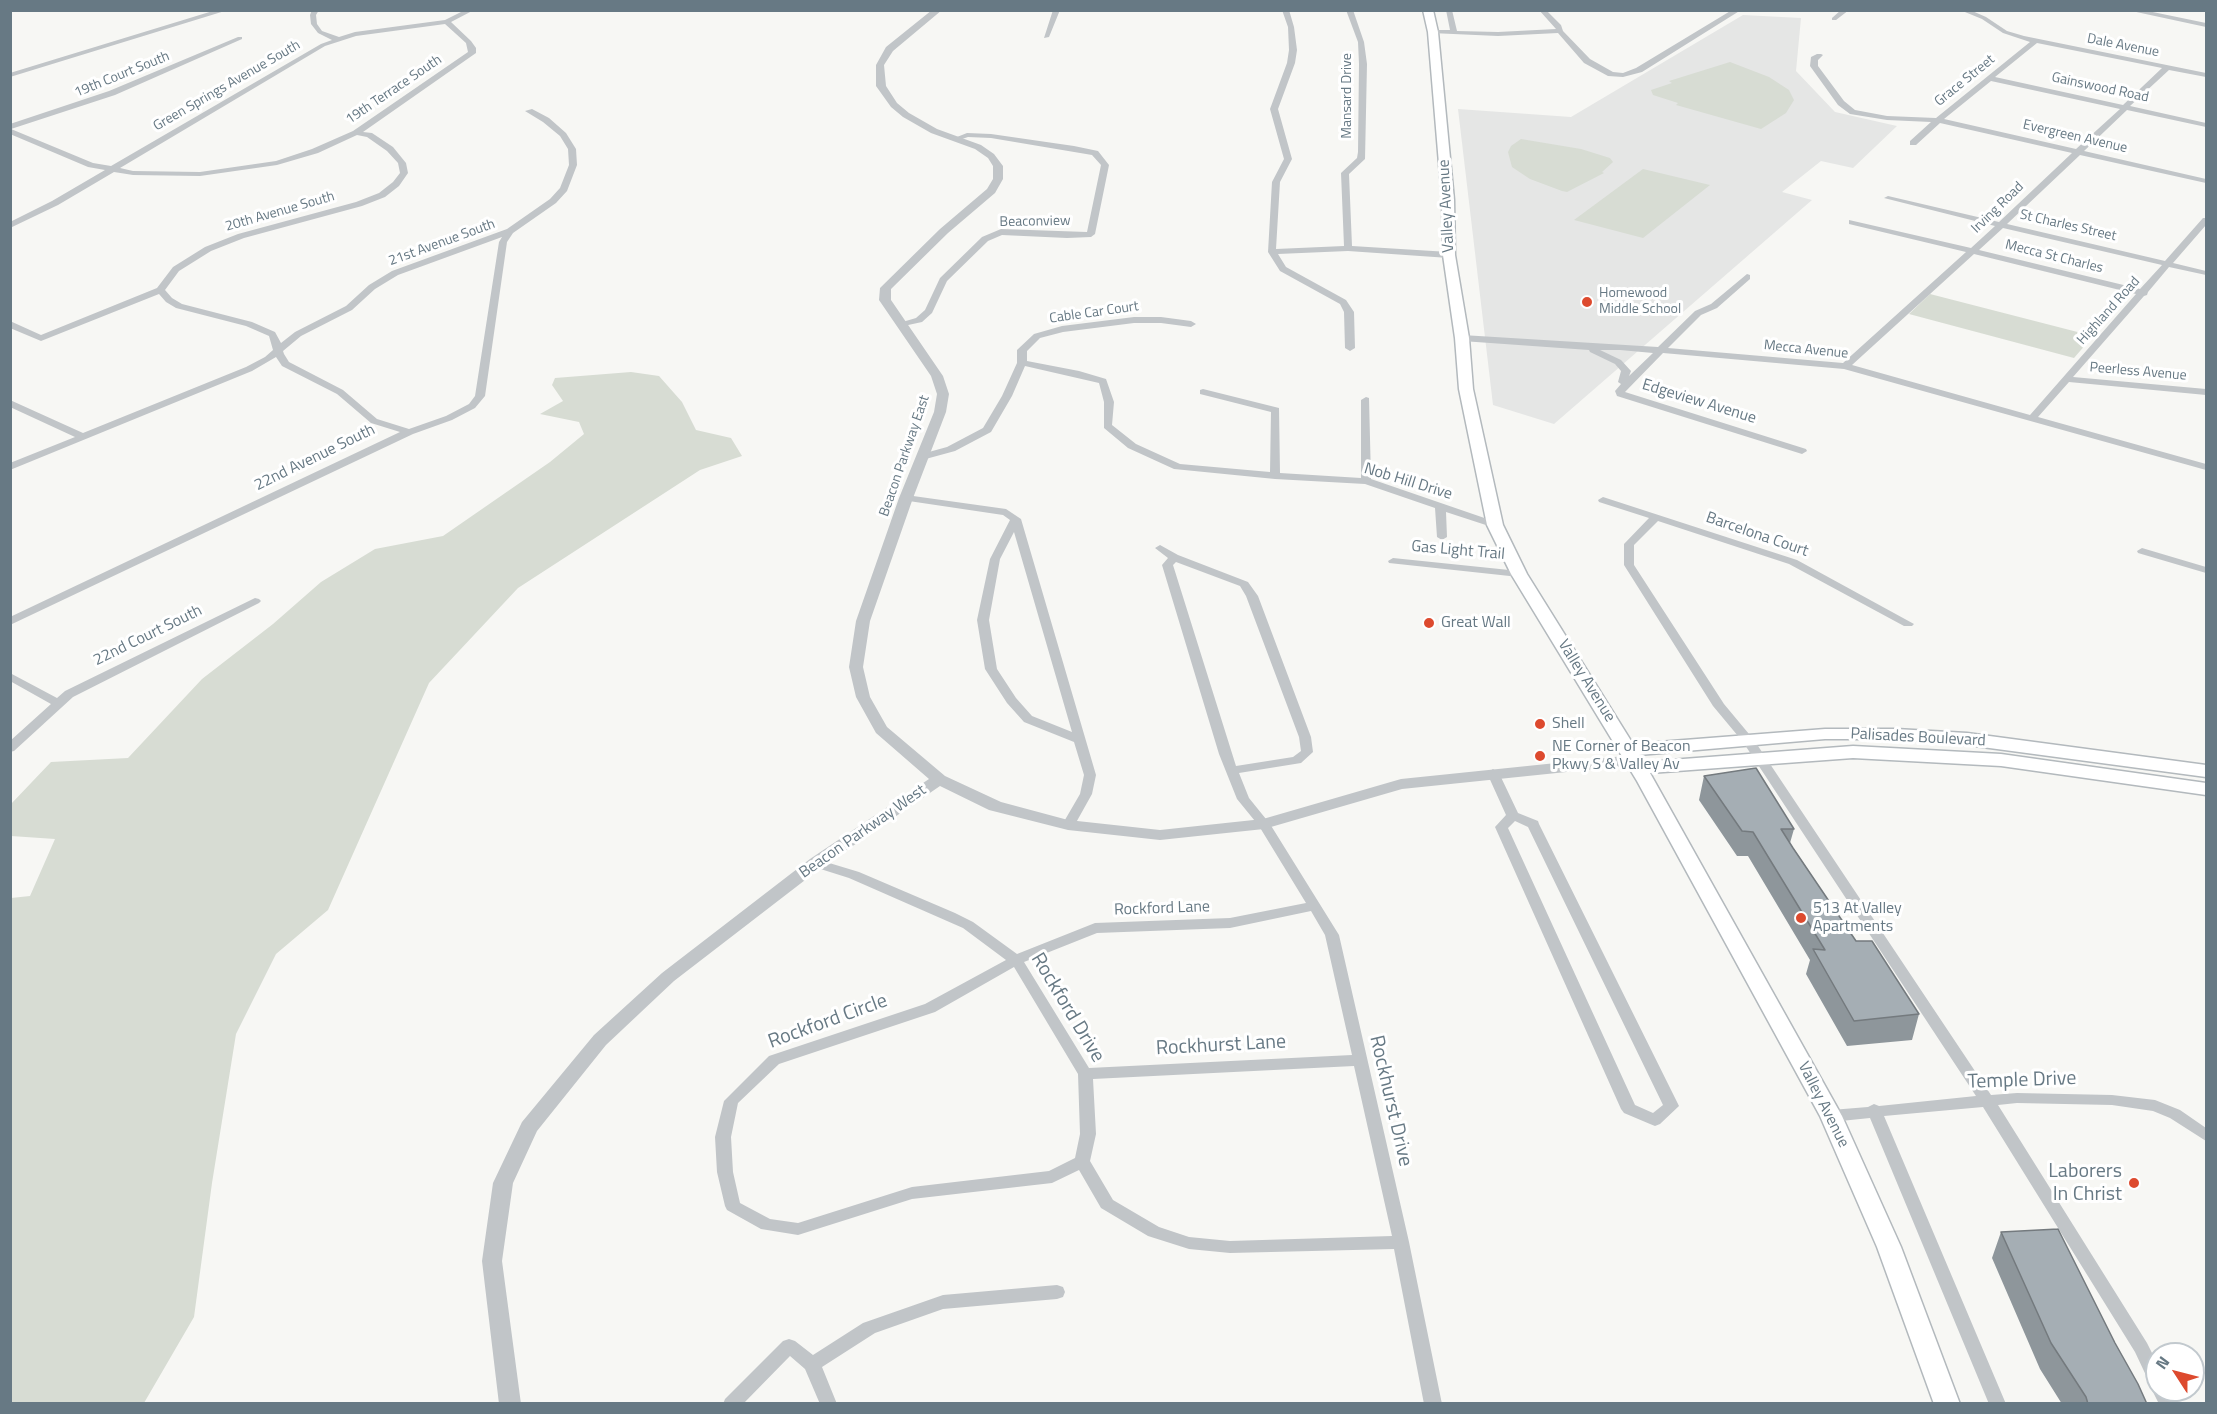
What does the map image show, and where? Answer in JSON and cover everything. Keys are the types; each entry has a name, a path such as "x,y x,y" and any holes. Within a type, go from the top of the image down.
{"main road":[{"name":"Valley Avenue","path":"1428,10 1433,32 1448,200 1449,255 1466,389 1495,525 1519,574 1633,759 1831,1116 1889,1247 1947,1404"},
{"name":"Palisades Boulevard","path":"1633,759 1748,740 1849,734 1967,739 2206,771"},
{"name":"Palisades Boulevard","path":"1633,759 1761,759 1853,752 2001,760 2206,789"}],"street":[{"path":"316,10 313,15 314,24 320,32 337,39"},
{"name":"Green Springs Avenue South","path":"10,226 55,203 337,39 380,30 447,22 471,10"},
{"name":"Beacon Parkway East","path":"938,10 889,49 880,65 881,86 894,105 906,115 934,131 978,147 991,156 998,166 998,179 991,191 944,231 885,288 885,300 937,376 943,394 940,412 906,498 863,621 856,667 863,697 881,730 939,780"},
{"path":"1046,37 1057,10"},
{"path":"1140,10 1230,10"},
{"path":"1285,10 1291,27 1293,50 1291,63 1274,109 1288,159 1275,182 1272,252 1283,269 1343,302 1349,312 1350,348"},
{"name":"Mansard Drive","path":"1348,248 1346,173 1360,159 1362,153 1363,64 1361,42 1349,10"},
{"path":"1449,10 1454,32"},
{"path":"1542,10 1559,26 1560,31 1587,61 1611,74 1623,75 1639,70 1738,10"},
{"path":"1834,19 1846,10"},
{"name":"Dale Avenue","path":"1963,10 1984,18 2005,32 2035,41 2206,75"},
{"path":"2130,10 2206,25"},
{"path":"10,75 221,11"},
{"name":"19th Terrace South","path":"10,129 91,165 111,170 159,175 200,174 277,163 315,151 356,133 472,53 469,42 447,22"},
{"path":"1433,32 1498,34 1560,31"},
{"name":"19th Court South","path":"10,129 112,93 240,38"},
{"name":"Grace Street","path":"1913,143 2035,41"},
{"name":"Evergreen Avenue","path":"1819,55 1814,59 1814,66 1845,108 1864,115 1938,120 2206,181"},
{"name":"Irving Road","path":"1845,366 1973,251 2168,67"},
{"name":"Gainswood Road","path":"1988,78 2206,124"},
{"name":"21st Avenue South","path":"10,467 249,369 279,350 298,334 349,308 372,287 395,273 510,231 553,201 564,189 573,165 572,149 563,135 546,120 529,111"},
{"name":"20th Avenue South","path":"10,324 41,338 161,290 176,269 208,249 241,236 359,204 382,195 396,184 404,173 402,163 390,149 369,135 356,133"},
{"name":"Beaconview","path":"902,325 919,320 929,311 943,280 985,239 1001,232 1067,236 1091,234 1094,226 1105,165 1095,153 991,136 967,135 956,139"},
{"name":"St Charles Street","path":"1888,198 2206,273"},
{"name":"Highland Road","path":"2031,419 2206,220"},
{"name":"Mecca St Charles","path":"1852,222 2144,293"},
{"name":"22nd Avenue South","path":"10,622 409,432 472,406 480,396 503,243 510,231"},
{"path":"1272,252 1348,248 1449,255"},
{"name":"Edgeview Avenue","path":"1747,277 1714,306 1698,314 1659,351 1657,357 1625,381 1620,391 1624,397 1802,451"},
{"path":"161,290 173,303 188,310 257,326 272,334 276,339 281,360 285,364 340,392 366,416 409,432"},
{"name":"Cable Car Court","path":"922,457 951,449 987,430 1007,396 1022,363 1022,350 1036,336 1062,329 1134,320 1161,320 1191,324"},
{"name":"Mecca Avenue","path":"1461,338 1633,348 1845,366 2206,467"},
{"path":"1578,346 1606,355 1618,362 1626,371 1625,381"},
{"name":"Nob Hill Drive","path":"1022,363 1102,381 1109,402 1107,426 1132,446 1178,467 1366,481 1495,525"},
{"name":"Peerless Avenue","path":"2067,380 2206,392"},
{"path":"1203,392 1276,410 1275,476"},
{"path":"1366,400 1366,481"},
{"path":"10,403 83,437"},
{"path":"906,498 1006,512 1016,519 1090,775 1086,794 1068,825"},
{"name":"Barcelona Court","path":"1603,500 1793,562 1908,624"},
{"path":"1440,506 1442,537"},
{"path":"1655,518 1629,544 1629,565 1719,705 1761,759 1988,1102 2145,1356"},
{"path":"1016,519 995,559 982,620 991,669 1011,700 1028,719 1080,741"},
{"path":"1160,548 1174,557 1244,584 1252,596 1305,737 1307,752 1297,760 1232,770"},
{"path":"2142,551 2206,570"},
{"name":"Rockhurst Drive","path":"1174,557 1167,565 1243,799 1264,824 1332,935 1401,1242 1433,1404"},
{"name":"Gas Light Trail","path":"1393,561 1519,574"},
{"name":"22nd Court South","path":"57,703 69,694 255,601"},
{"path":"10,676 57,703 10,748"},
{"name":"Beacon Parkway West","path":"510,1404 492,1261 503,1183 529,1127 600,1040 668,976 816,863 939,780 994,806 1068,825 1160,835 1264,824 1401,784 1633,759"},
{"path":"1492,773 1513,816 1533,824 1671,1106 1655,1120 1629,1110 1501,827 1513,816"},
{"name":"Rockford Drive","path":"816,863 854,875 950,916 968,925 1016,960 1085,1074 1088,1134 1082,1161"},
{"name":"Rockford Lane","path":"1016,960 1095,927 1230,922 1314,906"},
{"name":"Rockford Circle","path":"1016,960 930,1008 774,1060 731,1101 723,1137 724,1172 733,1206 767,1225 798,1229 912,1193 1052,1177 1082,1161"},
{"name":"Rockhurst Lane","path":"1085,1074 1359,1060"},
{"name":"Temple Drive","path":"1831,1116 1874,1110 2017,1098 2139,1102 2175,1114 2206,1135"},
{"path":"1874,1110 1998,1404"},
{"path":"1082,1161 1107,1204 1154,1232 1189,1243 1230,1247 1401,1242"},
{"path":"812,1364 869,1329 943,1302 1057,1292"},
{"path":"730,1404 789,1346 812,1364 829,1404"}],"shaded area":[{"name":"Homewood Middle School","path":"1743,15 1801,18 1796,71 1835,112 1897,126 1853,168 1821,161 1782,192 1812,200 1554,424 1493,405 1458,109 1571,117"},
{"path":"1730,62 1769,77 1789,90 1794,100 1786,113 1761,129 1676,105 1678,103 1653,95 1651,90 1672,83 1669,81"},
{"path":"1521,139 1581,149 1610,158 1613,162 1602,172 1604,173 1567,192 1562,191 1530,179 1512,167 1508,152 1511,146"},
{"path":"1643,169 1710,185 1643,238 1574,220"},
{"path":"1930,294 2093,336 2074,358 1909,314"},
{"path":"631,372 659,376 682,402 696,430 731,438 742,456 700,470 518,588 429,683 328,910 276,954 236,1034 212,1183 194,1317 144,1403 11,1403 11,898 30,896 55,839 11,836 11,804 51,762 128,758 202,679 273,624 321,582 375,549 443,536 550,462 584,434 579,422 540,414 563,401 552,385 555,378"}],"building":[{"path":"1756,768 1794,829 1781,829 1793,848 1856,941 1872,941 1919,1014 1854,1021 1813,949 1825,950 1753,832 1742,831 1704,776"},
{"path":"2058,1229 2147,1404 2088,1404 2086,1397 2051,1343 2001,1232"}],"place":[{"name":"Homewood Middle School","path":"1587,302"},
{"name":"Great Wall","path":"1429,623"},
{"name":"Shell","path":"1540,724"},
{"name":"NE Corner of Beacon Pkwy S & Valley Av","path":"1540,756"},
{"name":"513 At Valley Apartments","path":"1801,918"},
{"name":"Laborers In Christ","path":"2134,1183"}]}
